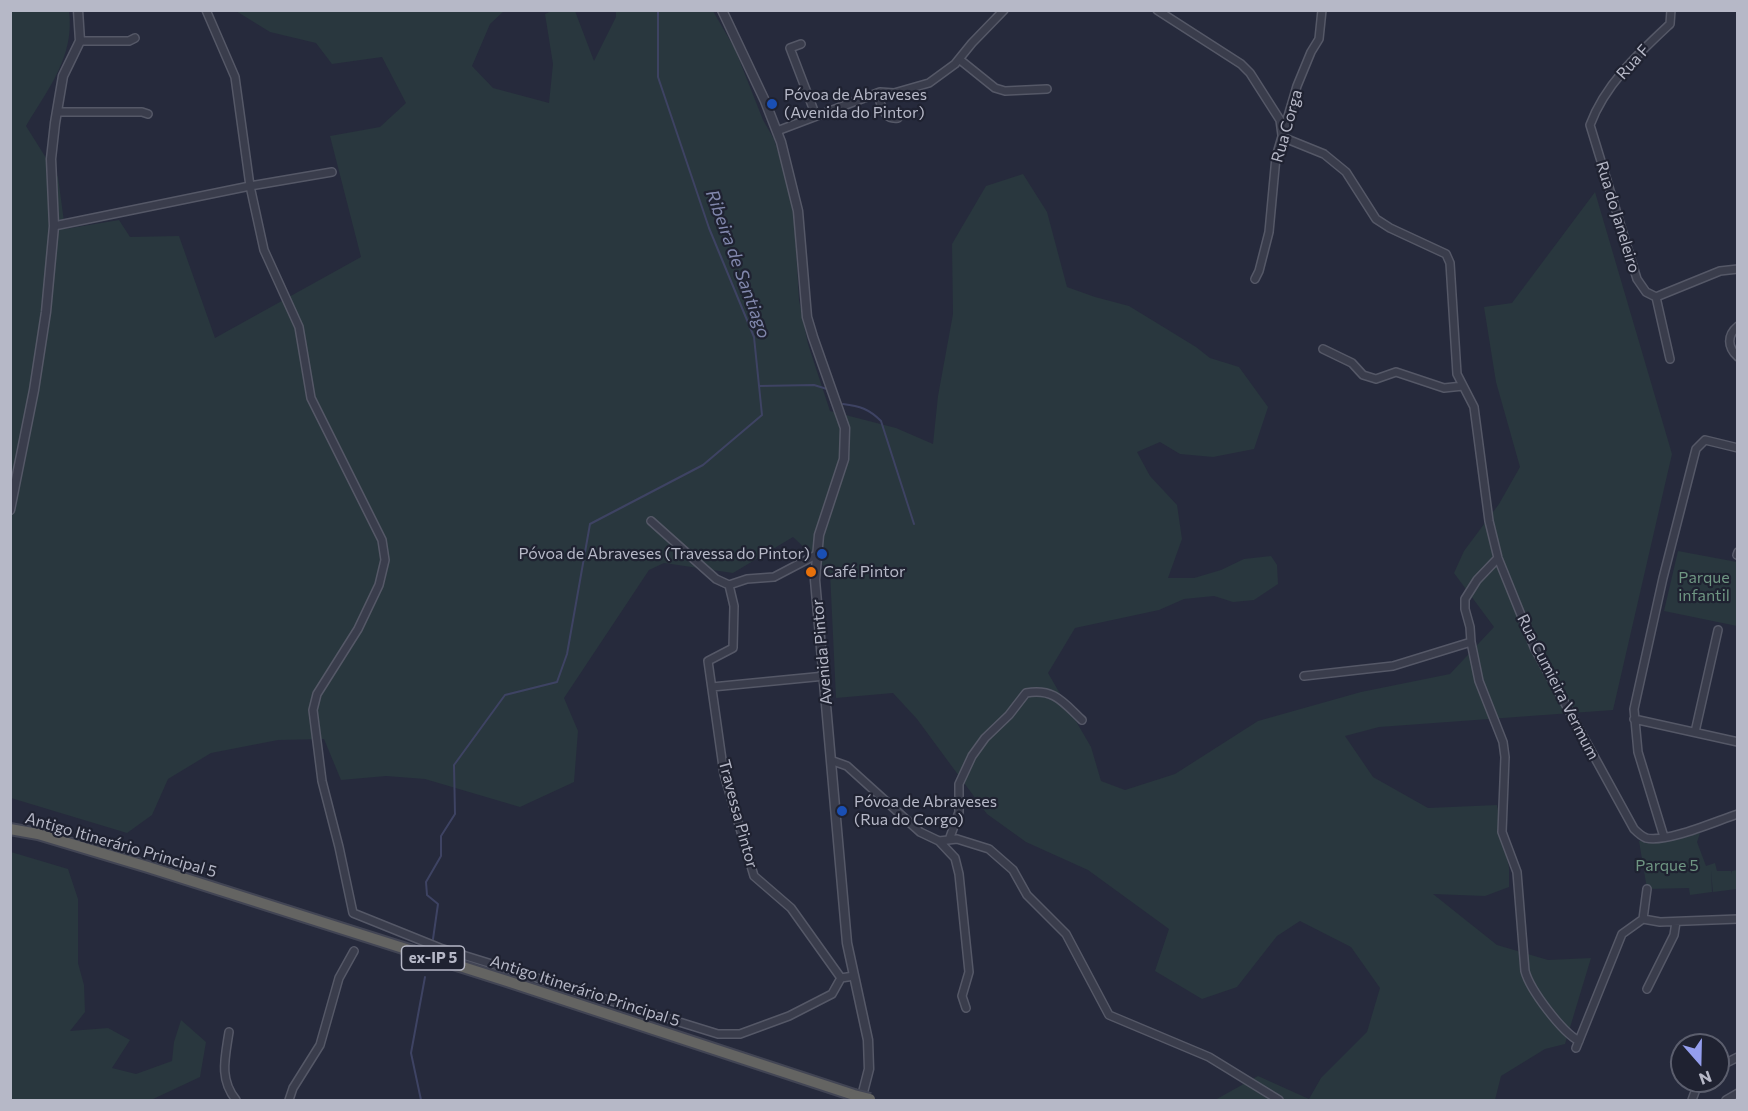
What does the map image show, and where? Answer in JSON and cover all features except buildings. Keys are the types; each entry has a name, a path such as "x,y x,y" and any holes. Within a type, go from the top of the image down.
{"highway":[{"name":"Antigo Itinerário Principal 5","path":"10,829 38,834 148,867 507,981 865,1099"}],"street":[{"path":"10,510 34,390 46,312 54,226 51,159 63,76 80,41 78,10"},
{"path":"206,10 235,76 250,186 264,250 299,327 311,398 382,540 385,560 379,585 358,629 316,694 313,710 322,781 353,913 440,948 718,1034 740,1034 789,1016 832,994 841,978 854,976"},
{"name":"Avenida Pintor","path":"722,10 777,131 798,211 807,317 845,428 844,459 822,524 816,555 815,580 847,944 868,1040 869,1069 865,1099"},
{"path":"777,131 877,93 894,93 929,83 956,64 972,43 1004,10"},
{"path":"1157,10 1241,64 1280,120 1282,137"},
{"name":"Rua Corga","path":"1255,279 1269,232 1276,157 1298,86 1311,52 1319,39 1322,10"},
{"name":"Rua F","path":"1593,115 1626,66 1670,24 1671,10"},
{"path":"80,41 129,41 135,38"},
{"path":"801,44 790,48 816,116"},
{"path":"959,59 995,88 1005,91 1047,88"},
{"path":"877,93 886,116 890,119 898,118"},
{"path":"57,112 142,112 147,114"},
{"name":"Rua do Janeleiro","path":"1593,115 1590,125 1637,279 1646,292 1656,297"},
{"name":"Rua Cumieira Vermum","path":"1282,137 1324,154 1346,172 1376,219 1446,254 1450,263 1456,374 1474,407 1489,521 1498,558 1534,647 1634,829 1646,838 1664,837"},
{"path":"54,226 250,186 332,172"},
{"path":"1670,359 1656,297 1720,271 1737,269"},
{"path":"1737,326 1732,331 1729,342 1737,357"},
{"path":"1323,349 1352,363 1364,375 1376,379 1396,372 1444,388 1463,386"},
{"path":"1737,448 1705,440 1696,449 1663,578 1634,709 1638,752 1664,837 1737,814"},
{"path":"651,520 716,579 729,585 747,579 774,577 816,555"},
{"path":"1498,558 1477,580 1465,599 1465,609 1479,681 1503,742 1505,757 1502,832 1516,872 1524,971 1528,982 1568,1035 1578,1044 1622,934 1643,919 1660,922 1737,919"},
{"name":"Travessa Pintor","path":"729,585 734,606 732,648 708,661 724,774 754,876 790,908 841,978"},
{"path":"1695,732 1718,630"},
{"path":"1304,676 1394,666 1471,642"},
{"path":"712,687 825,676"},
{"path":"949,840 959,812 960,784 972,756 985,738 1009,716 1026,693 1040,690 1054,694 1082,720"},
{"path":"1634,719 1737,742"},
{"path":"832,761 847,766 920,832 939,841 955,858 959,874 969,972 962,996 966,1008"},
{"path":"939,841 957,839 989,849 1013,870 1027,895 1066,934 1109,1016 1209,1057 1279,1101"},
{"path":"1643,919 1647,889"},
{"path":"1647,989 1674,935 1676,922"},
{"path":"290,1101 293,1088 320,1045 339,978 354,951"},
{"path":"229,1032 225,1080 236,1101"},
{"path":"1726,1101 1737,1093"}],"green space":[{"path":"10,11 69,11 70,27 64,57 51,85 26,126 58,177 65,229 119,220 130,237 179,236 215,338 361,257 330,136 380,127 406,103 382,57 332,64 316,43 270,32 236,11 504,11 490,24 472,66 493,88 549,103 553,64 545,14 552,11 575,11 594,61 616,17 616,11 713,11 735,49 763,120 774,139 783,168 794,215 799,300 808,344 830,411 896,428 933,444 938,396 953,314 952,244 986,186 1023,174 1047,212 1067,287 1129,306 1210,358 1239,367 1268,407 1254,449 1213,457 1180,454 1160,442 1137,452 1150,476 1177,505 1182,539 1168,578 1194,578 1221,570 1244,559 1271,556 1277,565 1278,584 1254,600 1233,602 1214,596 1184,599 1159,610 1075,628 1048,673 1091,747 1101,781 1125,790 1175,774 1258,721 1361,692 1450,674 1494,627 1454,573 1464,551 1499,504 1520,467 1496,382 1484,307 1512,303 1595,192 1672,454 1613,710 1379,727 1345,736 1373,777 1428,808 1497,805 1509,868 1509,887 1485,896 1433,894 1497,945 1548,960 1591,958 1565,1044 1545,1049 1501,1076 1495,1100 1215,1100 1258,1076 1309,1099 1321,1078 1367,1032 1380,988 1351,947 1300,921 1277,936 1237,987 1202,999 1155,971 1169,929 1088,870 1026,842 987,814 917,719 893,693 836,698 830,572 793,537 733,573 664,563 649,570 564,698 578,731 574,782 520,807 425,779 386,776 341,780 324,739 278,740 211,753 168,779 152,815 127,833 11,798"},
{"name":"Parque infantil","path":"1678,551 1737,562 1737,626 1664,611"},
{"name":"Parque 5","path":"1700,833 1697,842 1706,866 1715,863 1717,871 1731,871 1732,874 1732,871 1737,870 1737,889 1713,892 1711,871 1712,892 1690,895 1689,888 1647,889 1639,841 1663,842"},
{"path":"11,852 68,869 78,899 78,963 84,985 85,1012 70,1031 108,1028 130,1040 112,1068 136,1074 172,1061 174,1042 181,1020 206,1042 200,1077 151,1100 11,1100"}],"waterway":[{"name":"Ribeira de Santiago","path":"433,939 438,904 427,895 426,882 441,856 441,836 455,814 454,765 505,695 557,682 567,654 590,524 703,465 762,415 754,337 709,228 658,77 658,10"},
{"path":"759,386 814,385 827,389 828,393"},
{"path":"843,404 864,409 881,421 914,524"},
{"name":"Ribeira de Santiago","path":"421,1100 411,1053 425,977"}],"place":[{"name":"Póvoa de Abraveses (Avenida do Pintor)","path":"772,104"},
{"name":"Póvoa de Abraveses (Travessa do Pintor)","path":"822,554"},
{"name":"Café Pintor","path":"811,572"},
{"name":"Póvoa de Abraveses (Rua do Corgo)","path":"842,811"}]}
